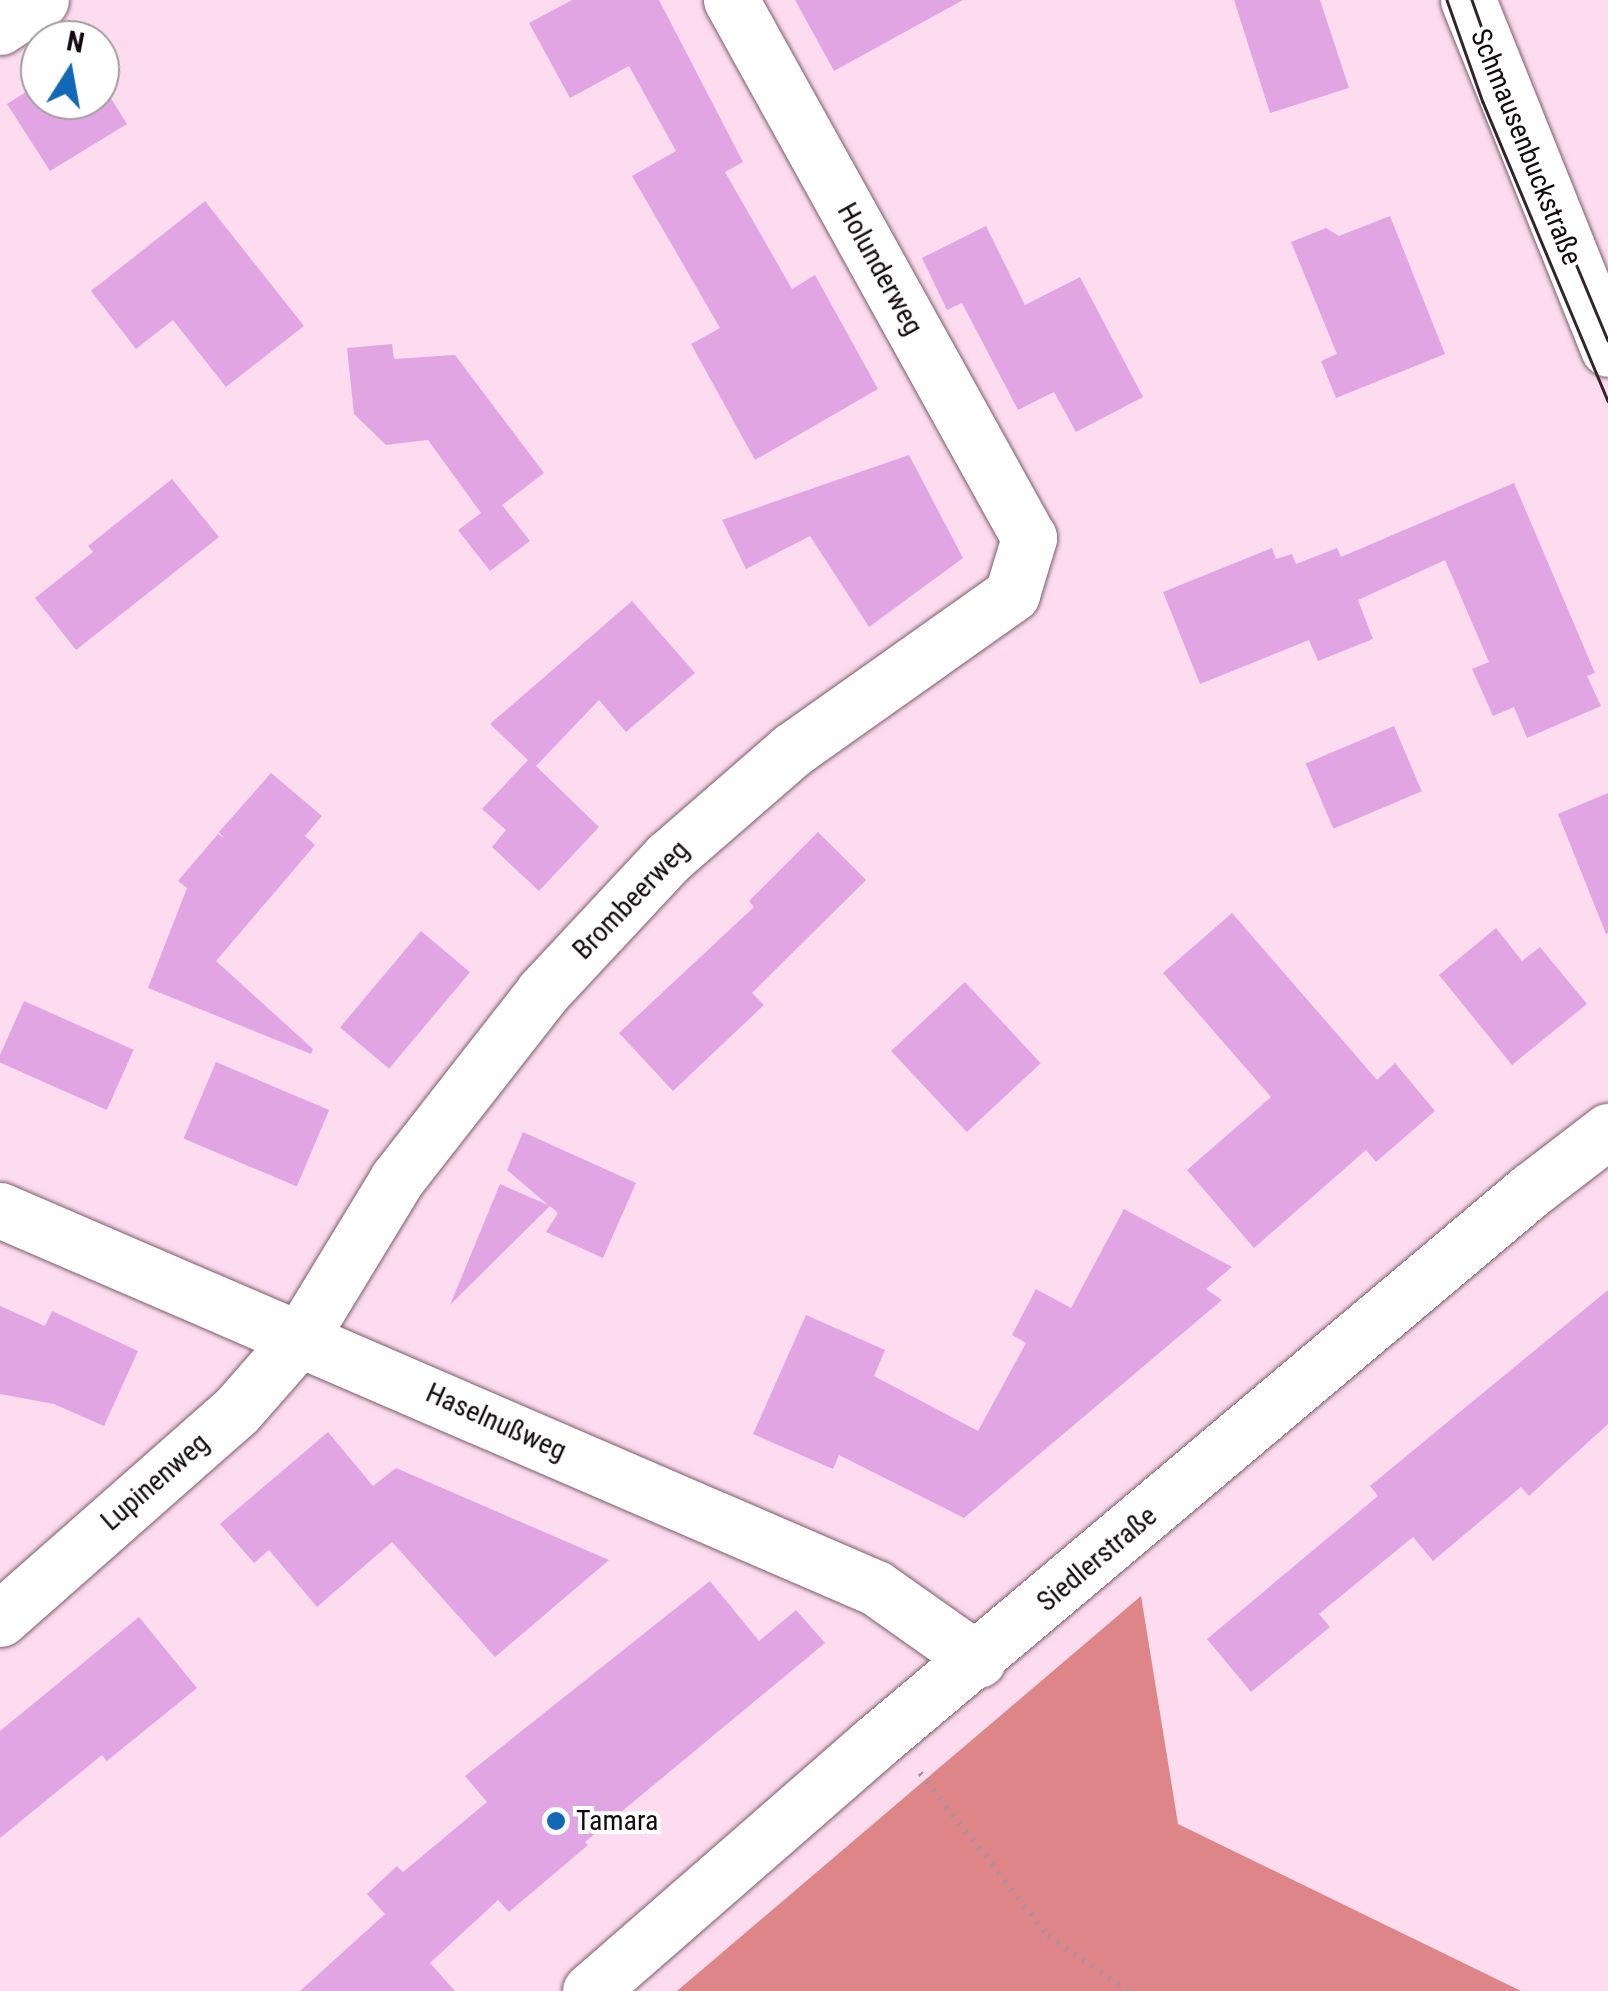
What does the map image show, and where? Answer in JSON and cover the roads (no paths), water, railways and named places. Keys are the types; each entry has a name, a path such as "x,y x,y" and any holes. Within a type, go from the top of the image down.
{"street":[{"path":"0,27 41,0"},
{"name":"Holunderweg","path":"731,0 1029,538"},
{"name":"Schmausenbuckstraße","path":"1468,0 1608,349"},
{"name":"Brombeerweg","path":"301,1337 396,1179 543,992 669,857 792,750 1012,594 1029,538"},
{"name":"Siedlerstraße","path":"590,1991 873,1744 978,1660 1531,1190 1608,1131"},
{"name":"Haselnußweg","path":"0,1210 876,1588 978,1660"},
{"name":"Lupinenweg","path":"0,1618 237,1410 301,1337"}],"tram line":[{"path":"1447,0 1483,102 1608,401"},
{"path":"1472,0 1505,93 1608,340"}],"place":[{"name":"Tamara","path":"556,1821"}]}
